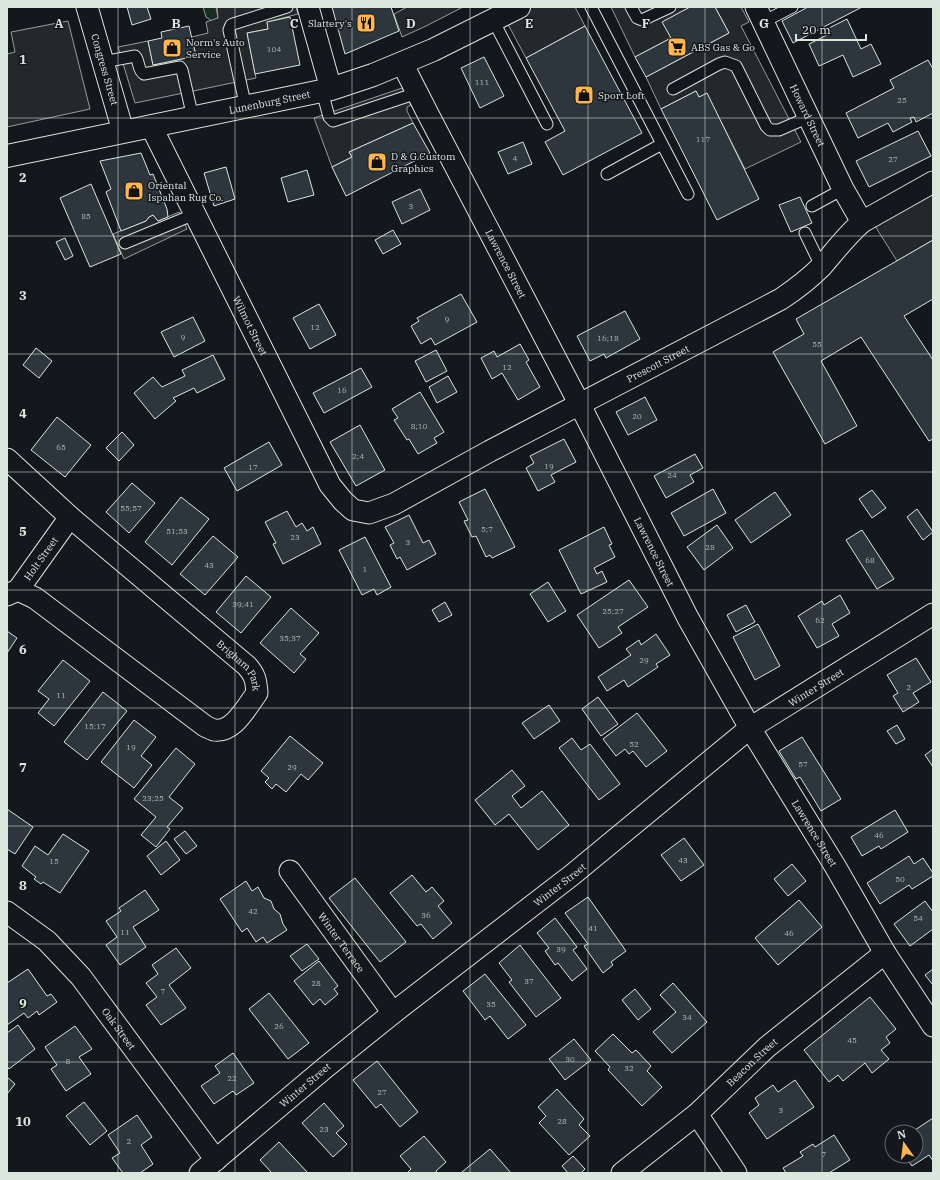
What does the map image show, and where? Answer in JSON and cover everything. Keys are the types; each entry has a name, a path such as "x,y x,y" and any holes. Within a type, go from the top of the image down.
{"main road":[{"name":"Lunenburg Street","path":"7,156 123,131 246,108 327,90 373,75 433,50 506,12"}],"street":[{"name":"Congress Street","path":"87,7 123,131"},
{"path":"308,7 327,90"},
{"name":"Howard Street","path":"760,14 843,189 862,222"},
{"name":"Lawrence Street","path":"402,62 580,405 688,618 750,728 835,866 885,953 933,1026"},
{"name":"Wilmot Street","path":"151,126 330,485 343,501 353,510 363,512"},
{"name":"Prescott Street","path":"363,512 369,513 394,504 490,451 665,359 730,327 781,299 803,284 822,266 852,230 862,222 933,182"},
{"name":"Brigham Park","path":"7,459 70,516 247,666 254,674 257,693 233,724 224,729 214,730 205,726 35,598 12,592"},
{"name":"Holt Street","path":"12,592 70,516"},
{"name":"Winter Street","path":"200,1173 326,1067 572,874 750,728 933,614"},
{"name":"Winter Terrace","path":"290,871 393,1013"},
{"name":"Oak Street","path":"7,912 47,941 81,977 216,1160"},
{"name":"Beacon Street","path":"622,1173 697,1114 767,1047 885,953"},
{"path":"697,1114 736,1173"}],"lane":[{"path":"246,108 229,30 230,27 233,24 287,7"},
{"path":"591,7 688,194"},
{"path":"631,7 639,20 670,7"},
{"path":"760,14 792,7"},
{"path":"506,12 547,124"},
{"path":"103,62 135,56 137,57 140,71 144,74 180,67 193,118"},
{"path":"673,90 725,62 736,66 766,126 770,130 779,130 809,116"},
{"path":"327,90 329,117 333,121 417,93"},
{"path":"607,174 662,144"},
{"path":"812,206 843,189"},
{"path":"125,243 194,214"},
{"path":"805,233 822,266"}],"green space":[{"path":"203,7 216,7 218,18 212,21 206,17"}],"shaded area":[{"path":"217,7 296,7 298,14 267,22 268,29 247,33 256,78 135,103 118,47 148,41 153,65 196,56 192,37 208,33 206,22 218,18"},
{"path":"407,7 463,7 402,37 394,14"},
{"path":"518,7 575,7 585,26 526,58 503,15"},
{"path":"611,7 690,7 663,22 671,38 635,57"},
{"path":"715,7 741,7 749,22 741,26 801,142 745,169 707,94 699,97 696,91 661,109 646,77 729,33"},
{"path":"68,21 90,109 7,127 7,54 15,52 11,32"},
{"path":"402,88 411,105 407,107 407,111 413,123 349,152 352,157 332,167 314,118"},
{"path":"933,182 933,240 897,261 870,218"},
{"path":"179,212 187,229 124,259 113,234 146,221 153,215 158,221"}],"building":[{"path":"127,7 147,7 151,19 132,25"},
{"name":"Slattery's","path":"332,7 391,7 399,31 345,54"},
{"name":"ABS Gas & Go","path":"690,7 715,7 729,33 646,77 635,57 671,38 662,22"},
{"path":"808,7 862,7 793,43 782,21"},
{"path":"290,17 300,65 255,74 247,33 268,29 267,22"},
{"path":"847,19 861,49 871,44 881,64 853,77 843,55 819,66 809,44 831,33 829,28"},
{"name":"Norm's Auto Service","path":"189,26 196,56 153,65 148,41 162,38 161,32"},
{"name":"Sport Loft","path":"585,26 642,133 563,175 545,142 565,131 526,58"},
{"path":"484,57 504,96 480,108 461,68"},
{"path":"928,60 933,69 933,113 916,122 914,117 910,118 912,122 893,132 888,123 858,138 846,113 894,88 890,80"},
{"path":"696,91 699,97 707,93 759,199 717,220 661,109"},
{"name":"D & G Custom Graphics","path":"413,123 430,153 346,196 332,167 352,157 349,152"},
{"path":"918,131 931,156 869,187 856,161"},
{"path":"523,142 532,164 508,174 498,152"},
{"name":"Oriental Ispahan Rug Co.","path":"141,153 150,175 153,174 167,209 168,217 158,221 153,215 146,221 121,231 106,192 111,189 100,161"},
{"path":"226,167 235,199 214,206 204,173"},
{"path":"307,170 314,195 288,202 281,178"},
{"path":"91,184 121,254 90,267 60,198"},
{"path":"420,189 430,210 402,224 392,202"},
{"path":"800,197 812,223 791,232 779,205"},
{"path":"393,230 401,244 383,254 375,240"},
{"path":"65,238 73,256 65,260 56,242"},
{"path":"933,240 933,299 904,316 933,360 933,439 929,441 861,337 821,361 857,426 825,444 773,352 804,334 796,319"},
{"path":"461,294 477,322 435,345 431,338 421,344 411,326 419,321 417,318"},
{"path":"319,304 336,335 310,349 293,318"},
{"path":"625,311 640,339 606,358 604,354 590,361 577,336"},
{"path":"193,317 205,341 174,357 161,332"},
{"path":"520,344 529,360 526,362 540,387 518,400 502,373 492,379 481,358 494,351 497,357"},
{"path":"36,348 52,361 39,378 23,365"},
{"path":"436,350 447,371 426,382 415,361"},
{"path":"213,355 225,379 197,393 194,388 173,398 176,401 155,419 134,393 153,377 162,387 185,376 182,370"},
{"path":"361,368 372,387 324,413 313,393"},
{"path":"448,376 457,392 437,403 429,387"},
{"path":"420,392 444,432 434,438 437,443 418,454 409,439 407,440 394,420 398,418 392,409"},
{"path":"645,397 657,420 628,435 616,412"},
{"path":"57,417 91,445 65,477 31,450"},
{"path":"360,425 385,470 356,486 330,442"},
{"path":"122,432 134,445 119,461 106,448"},
{"path":"564,439 576,462 551,475 555,482 538,491 526,468 534,463 530,456"},
{"path":"269,442 282,465 237,491 224,468"},
{"path":"695,454 703,468 690,475 694,482 666,498 654,476"},
{"path":"132,483 155,503 129,533 106,512"},
{"path":"485,489 515,547 492,558 490,555 486,557 476,536 472,537 464,521 468,520 459,502"},
{"path":"713,489 726,513 684,536 671,513"},
{"path":"872,490 886,508 872,518 859,499"},
{"path":"775,492 791,515 751,543 735,520"},
{"path":"181,497 209,519 172,565 145,542"},
{"path":"917,509 933,532 923,540 907,517"},
{"path":"287,511 296,527 302,523 307,531 313,527 321,544 283,564 273,544 276,543 265,522"},
{"path":"409,515 423,543 429,540 436,554 407,570 400,557 397,559 390,545 394,543 385,527"},
{"path":"717,525 733,548 704,570 687,547"},
{"path":"604,527 612,544 609,545 615,557 594,568 597,574 602,571 607,582 581,594 559,550"},
{"path":"862,530 894,579 877,589 846,540"},
{"path":"213,536 238,557 205,595 180,574"},
{"path":"365,537 391,587 377,595 374,589 362,595 339,550"},
{"path":"246,576 271,597 241,633 216,612"},
{"path":"629,580 648,607 618,627 622,633 599,648 577,615"},
{"path":"548,582 566,611 548,622 530,594"},
{"path":"840,595 850,613 832,624 839,636 817,648 798,616 822,601 824,605"},
{"path":"445,602 452,615 439,622 432,610"},
{"path":"746,605 755,622 736,632 727,615"},
{"path":"291,608 319,633 300,654 306,659 294,673 260,643"},
{"path":"758,624 780,666 755,680 733,637"},
{"path":"7,631 17,638 7,653"},
{"path":"656,634 670,655 656,664 658,667 628,687 624,680 607,691 598,677 631,655 626,649 639,640 641,645"},
{"path":"916,658 931,682 913,693 919,702 903,712 893,696 898,693 887,675"},
{"path":"63,660 90,681 54,726 38,713 49,699 38,691"},
{"path":"103,692 127,711 87,760 64,742"},
{"path":"598,697 618,724 601,736 582,709"},
{"path":"549,705 560,721 534,739 522,723"},
{"path":"637,713 667,751 646,767 633,751 629,754 625,749 616,756 603,739"},
{"path":"134,720 156,737 141,756 152,765 134,788 101,762"},
{"path":"897,725 905,739 896,744 887,731"},
{"path":"290,736 323,763 308,780 301,774 286,792 276,784 272,789 265,782 269,778 261,771"},
{"path":"802,737 841,799 821,811 800,777 796,779 779,751"},
{"path":"572,738 581,750 590,744 620,784 599,800 559,748"},
{"path":"176,748 195,764 169,797 183,808 167,827 170,829 156,847 141,835 156,817 134,799"},
{"path":"933,749 933,767 925,755"},
{"path":"512,770 525,786 512,796 521,808 542,791 569,825 538,850 509,814 495,825 475,800"},
{"path":"7,809 33,827 15,854 7,849"},
{"path":"895,810 908,832 881,849 879,846 862,856 851,837"},
{"path":"185,831 197,846 186,854 174,839"},
{"path":"63,834 89,851 60,893 43,882 41,884 34,879 36,877 22,866 35,846 48,855"},
{"path":"684,838 704,865 681,881 661,855"},
{"path":"166,841 180,860 161,875 147,856"},
{"path":"909,856 914,864 923,858 933,873 933,876 912,889 909,885 880,904 867,883"},
{"path":"792,864 806,881 788,896 774,879"},
{"path":"412,875 426,892 432,887 444,901 438,906 452,923 433,939 421,924 417,926 390,893"},
{"path":"355,878 406,942 380,962 329,898"},
{"path":"246,881 252,891 258,887 264,898 271,901 274,909 280,914 283,924 287,930 267,943 263,937 256,942 247,928 242,932 220,899"},
{"path":"145,890 159,910 133,927 146,947 120,965 106,945 117,937 106,921 121,911 119,908"},
{"path":"588,897 626,951 611,962 613,965 603,973 584,946 588,944 565,913"},
{"path":"799,900 822,927 778,965 755,938"},
{"path":"925,901 933,912 933,929 910,946 894,924"},
{"path":"555,918 577,947 573,950 587,969 572,981 558,963 555,965 545,951 549,948 537,933"},
{"path":"307,944 319,959 302,971 290,956"},
{"path":"520,945 561,998 536,1017 509,982 512,980 499,963"},
{"path":"176,948 191,968 169,985 186,1008 161,1025 146,1005 157,997 146,983 158,974 152,965"},
{"path":"319,961 338,986 334,989 338,994 325,1005 320,999 313,1005 294,981"},
{"path":"28,969 47,996 51,994 57,1002 39,1015 37,1011 28,1018 24,1013 7,1025 7,983"},
{"path":"933,969 933,985 925,975"},
{"path":"485,974 526,1025 508,1039 490,1016 485,1020 463,991"},
{"path":"673,983 707,1022 672,1053 653,1032 676,1012 660,995"},
{"path":"635,989 651,1009 638,1020 622,1000"},
{"path":"269,993 309,1043 288,1059 249,1009"},
{"path":"870,997 896,1029 886,1037 890,1043 881,1050 889,1059 872,1073 865,1063 843,1081 838,1075 829,1082 804,1050"},
{"path":"18,1025 35,1049 9,1069 7,1066 7,1033"},
{"path":"75,1026 92,1049 79,1057 91,1074 66,1091 51,1069 57,1065 45,1047"},
{"path":"613,1034 632,1053 636,1050 651,1066 647,1071 662,1087 642,1106 608,1070 610,1067 595,1051"},
{"path":"574,1039 591,1060 565,1080 549,1059"},
{"path":"233,1053 254,1083 236,1095 233,1091 214,1104 201,1086 220,1073 215,1066"},
{"path":"377,1061 418,1112 400,1127 381,1104 376,1108 353,1080"},
{"path":"7,1077 15,1084 7,1094"},
{"path":"795,1080 814,1107 767,1139 749,1113 759,1105 755,1098 773,1085 778,1092"},
{"path":"557,1089 584,1119 579,1125 590,1136 569,1155 539,1123 546,1116 538,1107"},
{"path":"84,1102 107,1131 90,1145 66,1116"},
{"path":"324,1103 344,1126 336,1133 347,1144 333,1157 302,1123"},
{"path":"137,1115 152,1137 141,1145 153,1164 140,1173 123,1173 112,1158 120,1153 108,1135"},
{"path":"933,1118 933,1161 929,1155 924,1158 924,1124"},
{"path":"834,1135 850,1160 829,1173 786,1173 783,1168 803,1156 800,1152 813,1144 815,1147"},
{"path":"424,1136 446,1162 436,1171 437,1173 407,1173 411,1169 400,1156"},
{"path":"279,1142 308,1173 270,1173 271,1172 260,1160"},
{"path":"490,1149 511,1173 462,1173 462,1172"},
{"path":"573,1156 585,1169 581,1173 568,1173 562,1166"}],"place":[{"name":"Slattery's","path":"366,23"},
{"name":"ABS Gas & Go","path":"677,47"},
{"name":"Norm's Auto Service","path":"172,48"},
{"name":"Sport Loft","path":"584,95"},
{"name":"D & G Custom Graphics","path":"377,162"},
{"name":"Oriental Ispahan Rug Co.","path":"134,191"}]}
